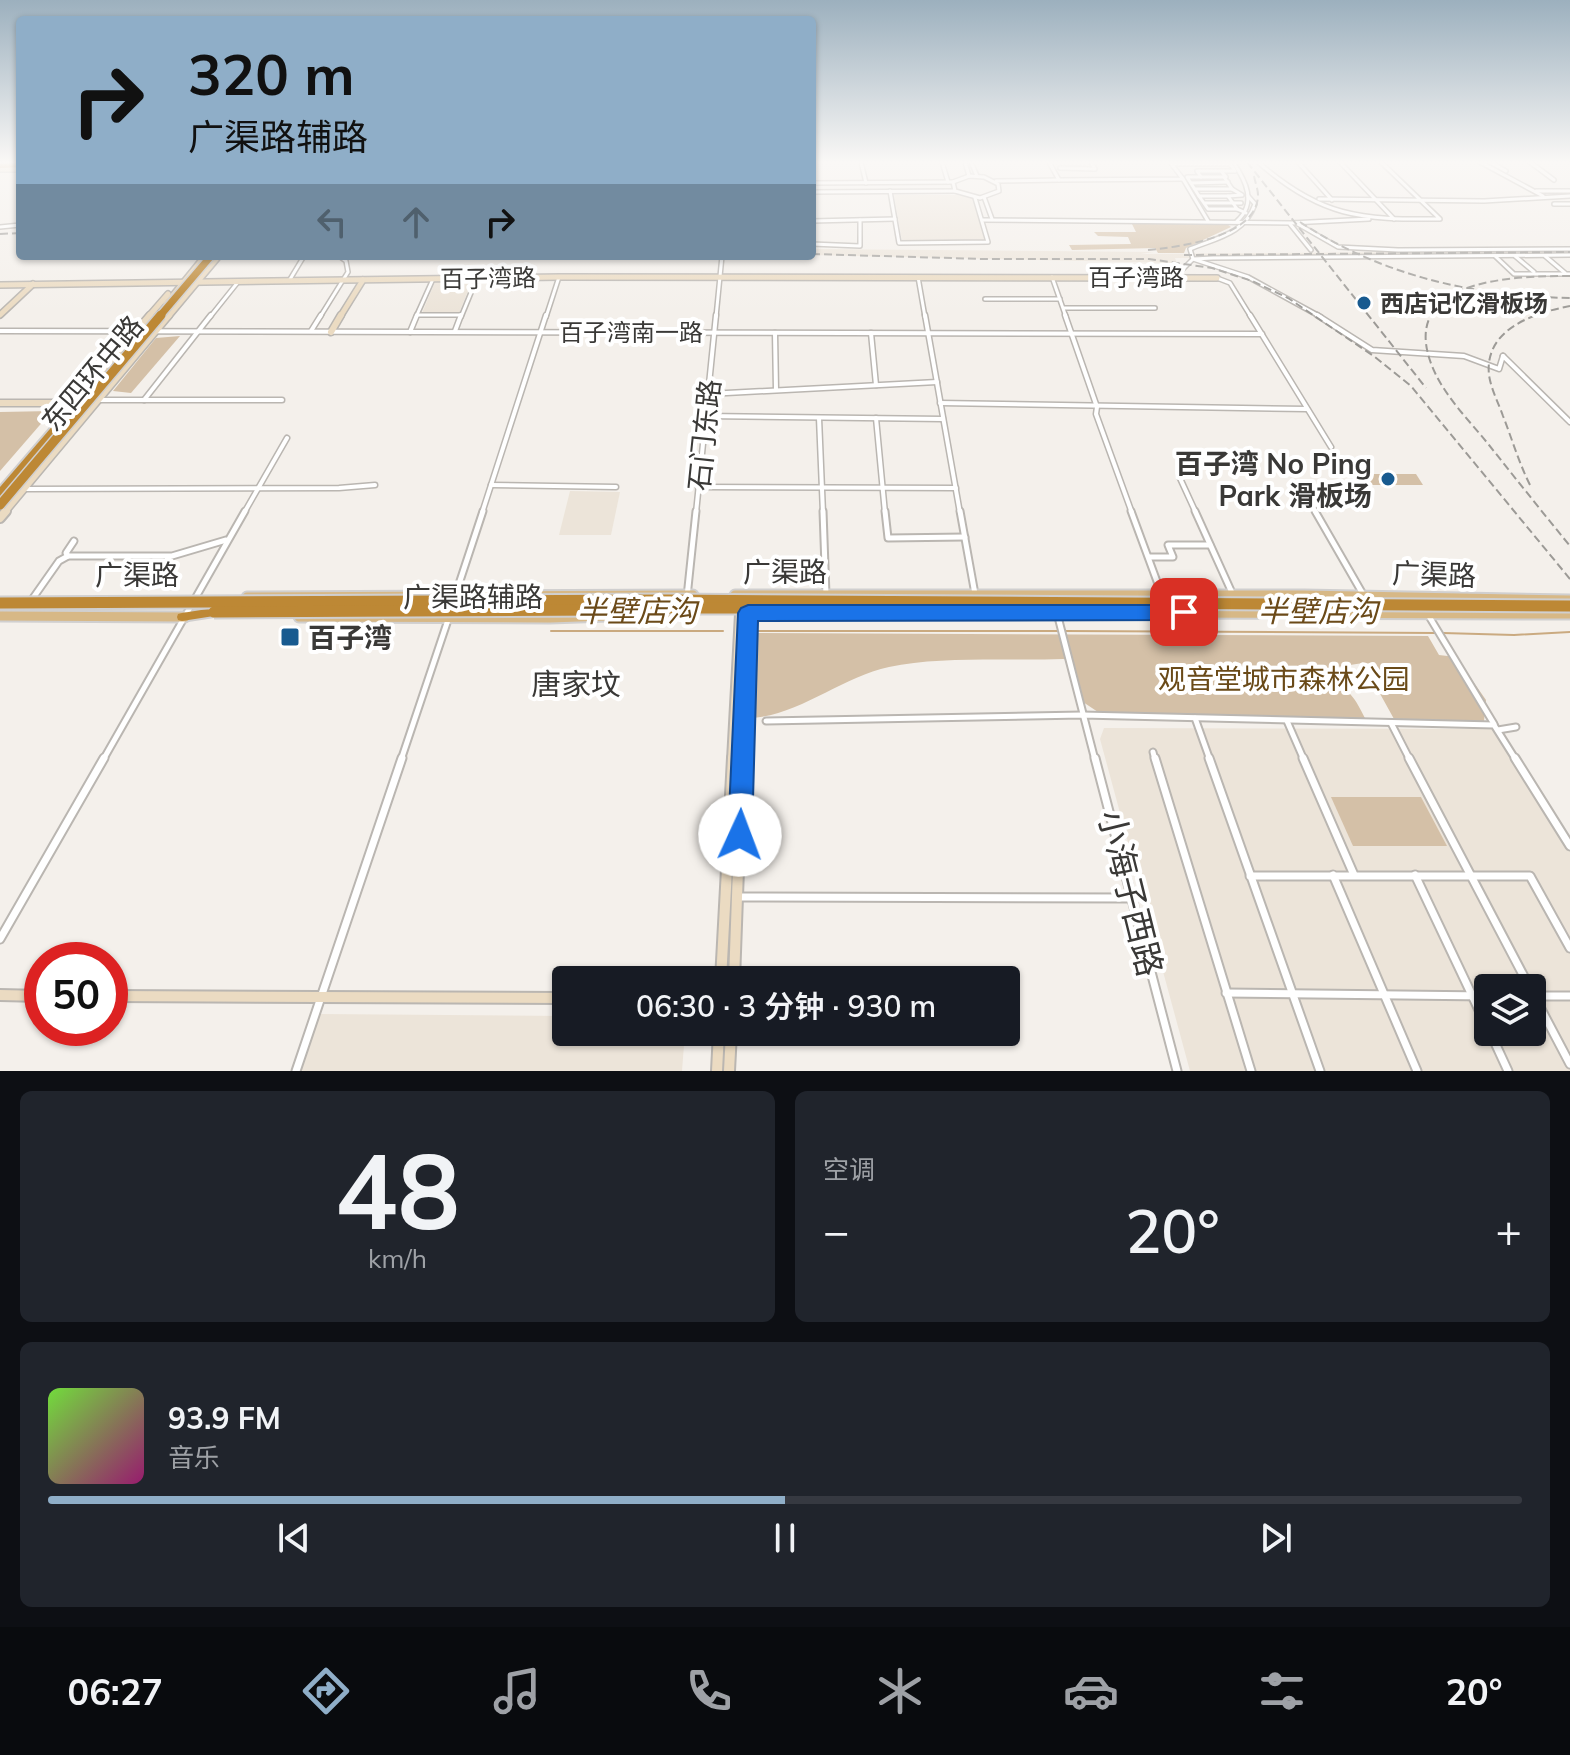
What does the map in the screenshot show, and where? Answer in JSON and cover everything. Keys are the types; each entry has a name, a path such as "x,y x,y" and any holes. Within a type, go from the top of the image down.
{"highway":[{"name":"东四环中路","path":"0,493 203,260"},
{"name":"东四环中路","path":"0,507 203,260"},
{"path":"239,597 583,597 617,604"},
{"name":"广渠路","path":"0,603 1570,608"},
{"path":"182,617 214,612 580,612 617,604"}],"main road":[{"name":"广渠路","path":"0,603 408,594 630,593 1364,596 1570,608"},
{"path":"0,603 26,602 33,598"},
{"name":"广渠路辅路","path":"0,616 497,618 633,617 684,613 1464,613 1570,608"}],"street":[{"path":"894,212 899,243 985,243 989,240 980,212"},
{"path":"989,212 992,220"},
{"path":"1203,212 1208,221"},
{"path":"1193,259 1190,249 1237,230 1249,221 1252,212"},
{"path":"1349,212 1369,219"},
{"path":"1387,212 1394,219"},
{"path":"983,220 1296,223 1440,219 1433,212"},
{"path":"1236,221 1246,213"},
{"path":"816,221 895,219"},
{"path":"816,244 860,246 860,220"},
{"path":"1224,221 1237,230"},
{"path":"1290,223 1311,250"},
{"path":"1296,223 1338,247 1570,252"},
{"path":"1142,277 1182,270 1193,259 1515,256 1570,252"},
{"path":"1545,255 1568,274"},
{"path":"1495,256 1514,274 1568,274"},
{"path":"1515,256 1534,273"},
{"path":"1213,258 1210,261 1213,266"},
{"path":"1193,259 1248,277 1287,296 1372,350 1464,356 1499,369 1503,356 1570,422"},
{"name":"东四环中路","path":"0,493 146,331 203,260"},
{"name":"东四环中路","path":"0,507 203,260"},
{"name":"东四环中路","path":"187,283 214,260"},
{"path":"289,281 302,260"},
{"path":"310,332 348,272 345,260"},
{"name":"石门东路","path":"684,613 722,260"},
{"path":"296,1071 559,277"},
{"name":"百子湾路","path":"0,285 559,277 1217,278"},
{"path":"918,277 976,595"},
{"path":"1052,277 1097,407 1096,414 1162,596"},
{"path":"455,331 477,278"},
{"path":"1217,278 1230,283 1331,447"},
{"path":"410,332 433,279"},
{"path":"331,332 363,280"},
{"path":"144,400 238,282"},
{"path":"0,315 33,284"},
{"path":"985,299 1060,299"},
{"path":"1063,308 1155,308"},
{"path":"418,315 462,315"},
{"name":"百子湾南一路","path":"0,331 1262,334"},
{"name":"东四环中路","path":"0,518 99,400 146,331"},
{"name":"东四环中路","path":"0,493 72,405 146,331"},
{"path":"775,333 776,390"},
{"path":"871,333 876,385"},
{"path":"708,394 937,382"},
{"path":"99,400 282,400"},
{"path":"940,403 1307,409"},
{"path":"0,405 72,405"},
{"path":"706,416 943,419"},
{"path":"779,613 769,604 777,598 829,595 819,418"},
{"path":"876,418 888,538 965,537"},
{"path":"0,939 287,438"},
{"path":"1179,476 1233,595"},
{"path":"24,490 56,486 375,485"},
{"path":"491,485 616,487"},
{"path":"698,487 956,488"},
{"path":"1309,500 1364,596"},
{"path":"33,598 59,561 68,556 174,556 195,551 210,540 227,540"},
{"path":"68,556 66,553 74,541"},
{"path":"1149,557 1173,557 1168,545 1210,545"},
{"path":"630,593 641,597 645,604 642,612 633,617"},
{"path":"398,618 409,610 411,601 408,594"},
{"path":"497,618 489,611 489,606 503,594"},
{"path":"713,595 709,605 713,613"},
{"path":"1401,597 1411,613"},
{"path":"1455,599 1464,613"},
{"name":"小海子西路","path":"1057,613 1177,1071"},
{"path":"1427,613 1570,846"},
{"path":"735,966 744,614"},
{"path":"722,966 744,614"},
{"path":"766,721 1082,715 1516,727"},
{"path":"1195,718 1320,1071"},
{"path":"1287,721 1354,875"},
{"path":"1391,723 1522,974"},
{"path":"1153,752 1251,1071"},
{"path":"1333,875 1417,1071"},
{"path":"1415,875 1474,1000"},
{"path":"1250,876 1530,876 1570,948"},
{"path":"737,897 1132,898"},
{"path":"1226,993 1472,996"},
{"path":"1546,994 1570,996"},
{"path":"0,995 24,996"},
{"path":"128,996 552,998"},
{"path":"1546,1019 1570,1064"},
{"path":"717,1071 718,1046"},
{"path":"729,1071 730,1046"},
{"path":"1496,1046 1508,1071"}],"shaded area":[{"path":"897,212 977,212 985,241 902,241"},
{"path":"816,249 1154,252 1141,254 1570,251 1570,255 1175,258 1177,263 816,255"},
{"path":"472,281 459,313 422,313 435,282"},
{"path":"570,491 620,492 611,535 559,535"},
{"path":"1104,728 1495,729 1570,851 1570,1071 1190,1071 1100,739"},
{"path":"320,1014 552,1016 552,1046 684,1046 682,1071 301,1071"}],"green space":[{"path":"1131,222 1224,222 1231,227 1186,248 1184,253 1158,253 1155,248 1072,250 1069,245 1131,244 1128,237 1098,236 1094,232 1136,232"},
{"path":"180,336 131,393 113,391 156,338"},
{"path":"52,411 0,471 0,412"},
{"name":"百子湾 No Ping Park 滑板场","path":"1354,474 1416,474 1423,485 1360,485"},
{"name":"观音堂城市森林公园","path":"755,633 1428,636 1439,655 1456,657 1486,700 1484,721 1394,719 1363,663 1324,669 1333,685 1353,698 1366,720 1101,714 1083,702 1072,660 1063,659 952,660 889,667 854,679 786,711 750,718"},
{"path":"1331,797 1421,797 1447,846 1353,846"}],"waterway":[{"name":"半壁店沟","path":"551,631 723,631"},
{"name":"半壁店沟","path":"757,631 1057,631"},
{"name":"半壁店沟","path":"1065,631 1436,633"},
{"name":"半壁店沟","path":"1443,633 1514,635 1570,632"}],"railway":[{"path":"1148,250 1215,237 1245,221 1253,212"},
{"path":"1287,212 1320,254"},
{"path":"1300,222 1358,254"},
{"path":"0,234 16,233"},
{"path":"1358,254 1570,252"},
{"path":"816,254 983,259 1149,259 1212,268 1252,281 1288,298 1375,357 1411,386 1570,579"},
{"path":"1184,255 1320,254"},
{"path":"1320,254 1426,388"},
{"path":"1320,254 1358,254"},
{"path":"1358,254 1429,280 1468,288"},
{"path":"1468,288 1493,281 1570,276"},
{"path":"1468,288 1570,298"},
{"path":"1468,288 1446,299 1431,315 1426,337 1432,366 1450,398 1570,546"},
{"path":"1530,485 1491,385 1490,359 1494,346 1514,326 1541,313 1570,306"}],"place":[{"name":"西店记忆滑板场","path":"1364,303"},
{"name":"百子湾 No Ping Park 滑板场","path":"1388,479"},
{"name":"百子湾","path":"290,637"}],"district":[{"name":"唐家坟","path":"576,684"}],"route":[{"path":"740,835 748,613 1184,612"}]}
